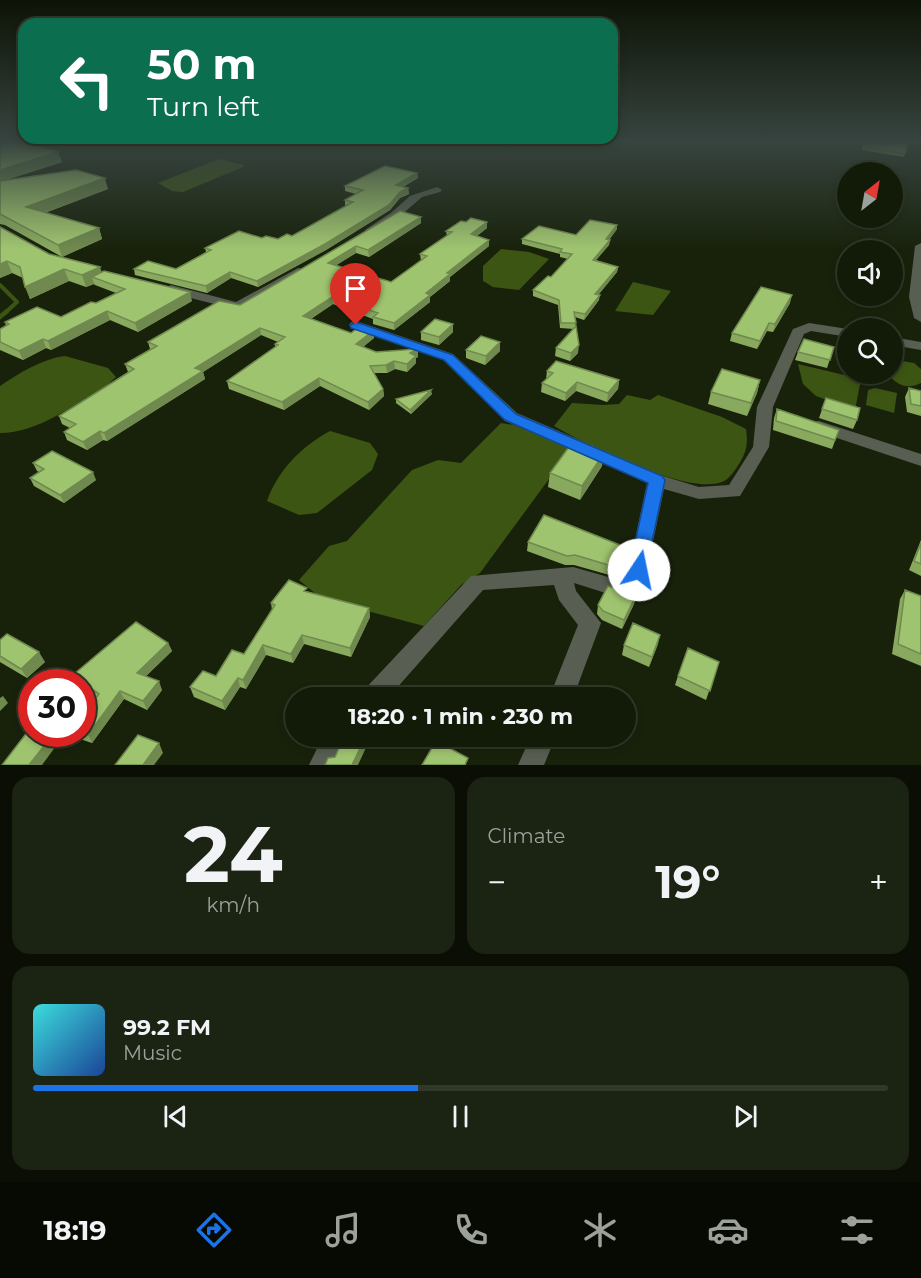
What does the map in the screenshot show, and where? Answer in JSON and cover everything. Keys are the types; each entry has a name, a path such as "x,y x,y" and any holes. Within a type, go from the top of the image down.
{"street":[{"path":"358,237 395,214 406,201 427,191 437,190"},
{"path":"921,246 915,297 921,318"},
{"path":"159,287 238,306 310,266"},
{"path":"356,325 448,357 511,417 657,480 699,494 734,491 761,447 771,409 798,332 809,327 837,331"},
{"path":"903,343 921,346"},
{"path":"799,418 921,460"},
{"path":"382,687 478,582 573,575 634,593 657,480"},
{"path":"562,576 566,594 590,623 565,687"},
{"path":"322,765 331,747"},
{"path":"531,765 539,747"}],"shaded area":[{"path":"171,178 217,178 183,192 172,191 158,183"},
{"path":"501,249 529,252 549,259 519,290 493,287 483,281 483,266"},
{"path":"633,282 671,291 653,315 615,311"},
{"path":"65,356 108,368 116,377 106,386 69,409 42,423 14,432 0,433 0,386 39,363"},
{"path":"903,361 914,363 921,369 921,383 907,386 899,384 903,384"},
{"path":"798,364 837,373 837,384 860,384 855,410 816,396 803,384"},
{"path":"875,388 897,393 894,413 866,405 868,390"},
{"path":"627,395 650,400 658,395 722,417 746,429 746,447 738,466 724,481 708,484 688,482 638,467 554,426 572,403 619,404"},
{"path":"501,423 514,425 571,449 480,573 461,585 424,626 322,599 299,580 329,546 347,541 412,470 438,460 461,463"},
{"path":"330,431 370,443 378,454 372,470 317,513 299,515 267,501 277,479 292,460 309,444"}],"building":[{"path":"23,178 105,178 26,207 99,228 58,245 0,214 0,181"},
{"path":"362,178 409,178 396,185 408,188 400,192 389,205 325,244 257,281 230,272 206,286 134,269 148,261 176,269 211,250 205,248 239,231 262,238 266,236 278,239 287,234 292,236 353,202 345,200 363,190 345,186"},
{"path":"400,211 421,217 368,250 356,246 328,263 391,282 427,256 420,254 452,232 446,231 461,221 466,222 471,218 487,222 471,234 489,240 447,273 450,274 426,293 430,295 394,323 373,317 378,313 332,297 303,316 351,333 360,326 373,331 356,344 376,352 418,349 410,353 416,356 407,364 394,361 386,365 370,366 383,389 368,402 319,378 282,402 227,381 278,345 275,344 285,337 260,328 195,368 203,371 104,433 100,431 83,442 64,432 76,424 59,416 134,369 125,364 157,346 148,342 219,301 240,305"},
{"path":"590,220 617,225 606,239 610,240 593,260 618,267 595,294 600,295 585,314 574,312 576,323 561,323 559,300 533,290 548,276 551,277 572,254 560,252 562,249 522,239 539,226 576,235"},
{"path":"0,227 49,254 100,267 82,275 64,269 25,287 20,267 7,261 0,264"},
{"path":"104,271 190,292 135,323 107,311 48,341 43,339 19,351 0,342 0,329 9,324 5,322 37,307 61,317 125,289 92,277"},
{"path":"761,287 792,295 775,324 769,323 760,341 732,333"},
{"path":"435,319 453,324 439,337 421,332"},
{"path":"576,326 579,345 571,353 556,348"},
{"path":"481,336 500,342 486,356 466,350"},
{"path":"804,339 834,347 830,360 798,352"},
{"path":"556,361 619,380 608,393 577,382 566,393 542,383 553,373 547,371"},
{"path":"722,369 760,380 751,403 711,392"},
{"path":"909,388 921,391 921,406 911,404"},
{"path":"431,390 410,410 396,399"},
{"path":"826,398 860,408 857,420 822,409"},
{"path":"777,409 839,430 835,440 776,421"},
{"path":"574,440 604,453 582,486 550,473"},
{"path":"52,451 93,472 60,495 30,478 44,469 33,463"},
{"path":"544,515 625,547 617,564 623,567 622,569 575,555 567,556 528,542"},
{"path":"921,543 921,564 914,561"},
{"path":"289,580 307,588 304,591 369,608 350,648 302,635 291,654 263,645 243,680 238,678 222,701 190,687 203,671 216,676 232,650 244,654 275,605 271,603"},
{"path":"608,586 636,595 624,620 603,611 598,605"},
{"path":"905,590 921,596 921,654 898,644"},
{"path":"136,622 168,643 137,673 159,681 143,701 120,691 96,724 96,698 99,694 96,692 96,669 80,669"},
{"path":"633,623 660,635 652,657 624,645"},
{"path":"7,634 39,652 21,669 0,656 0,640"},
{"path":"688,648 719,662 710,691 678,676"},
{"path":"138,735 159,743 143,765 115,765"},
{"path":"18,744 18,747 43,747 29,765 2,765"},
{"path":"339,747 361,747 352,765 325,765 328,758 335,757"},
{"path":"432,747 447,747 468,758 465,765 422,765"}],"waterway":[{"path":"0,285 17,302 5,313"},
{"path":"0,317 7,311"}],"route":[{"path":"356,325 448,357 511,417 657,480 639,570"}]}
